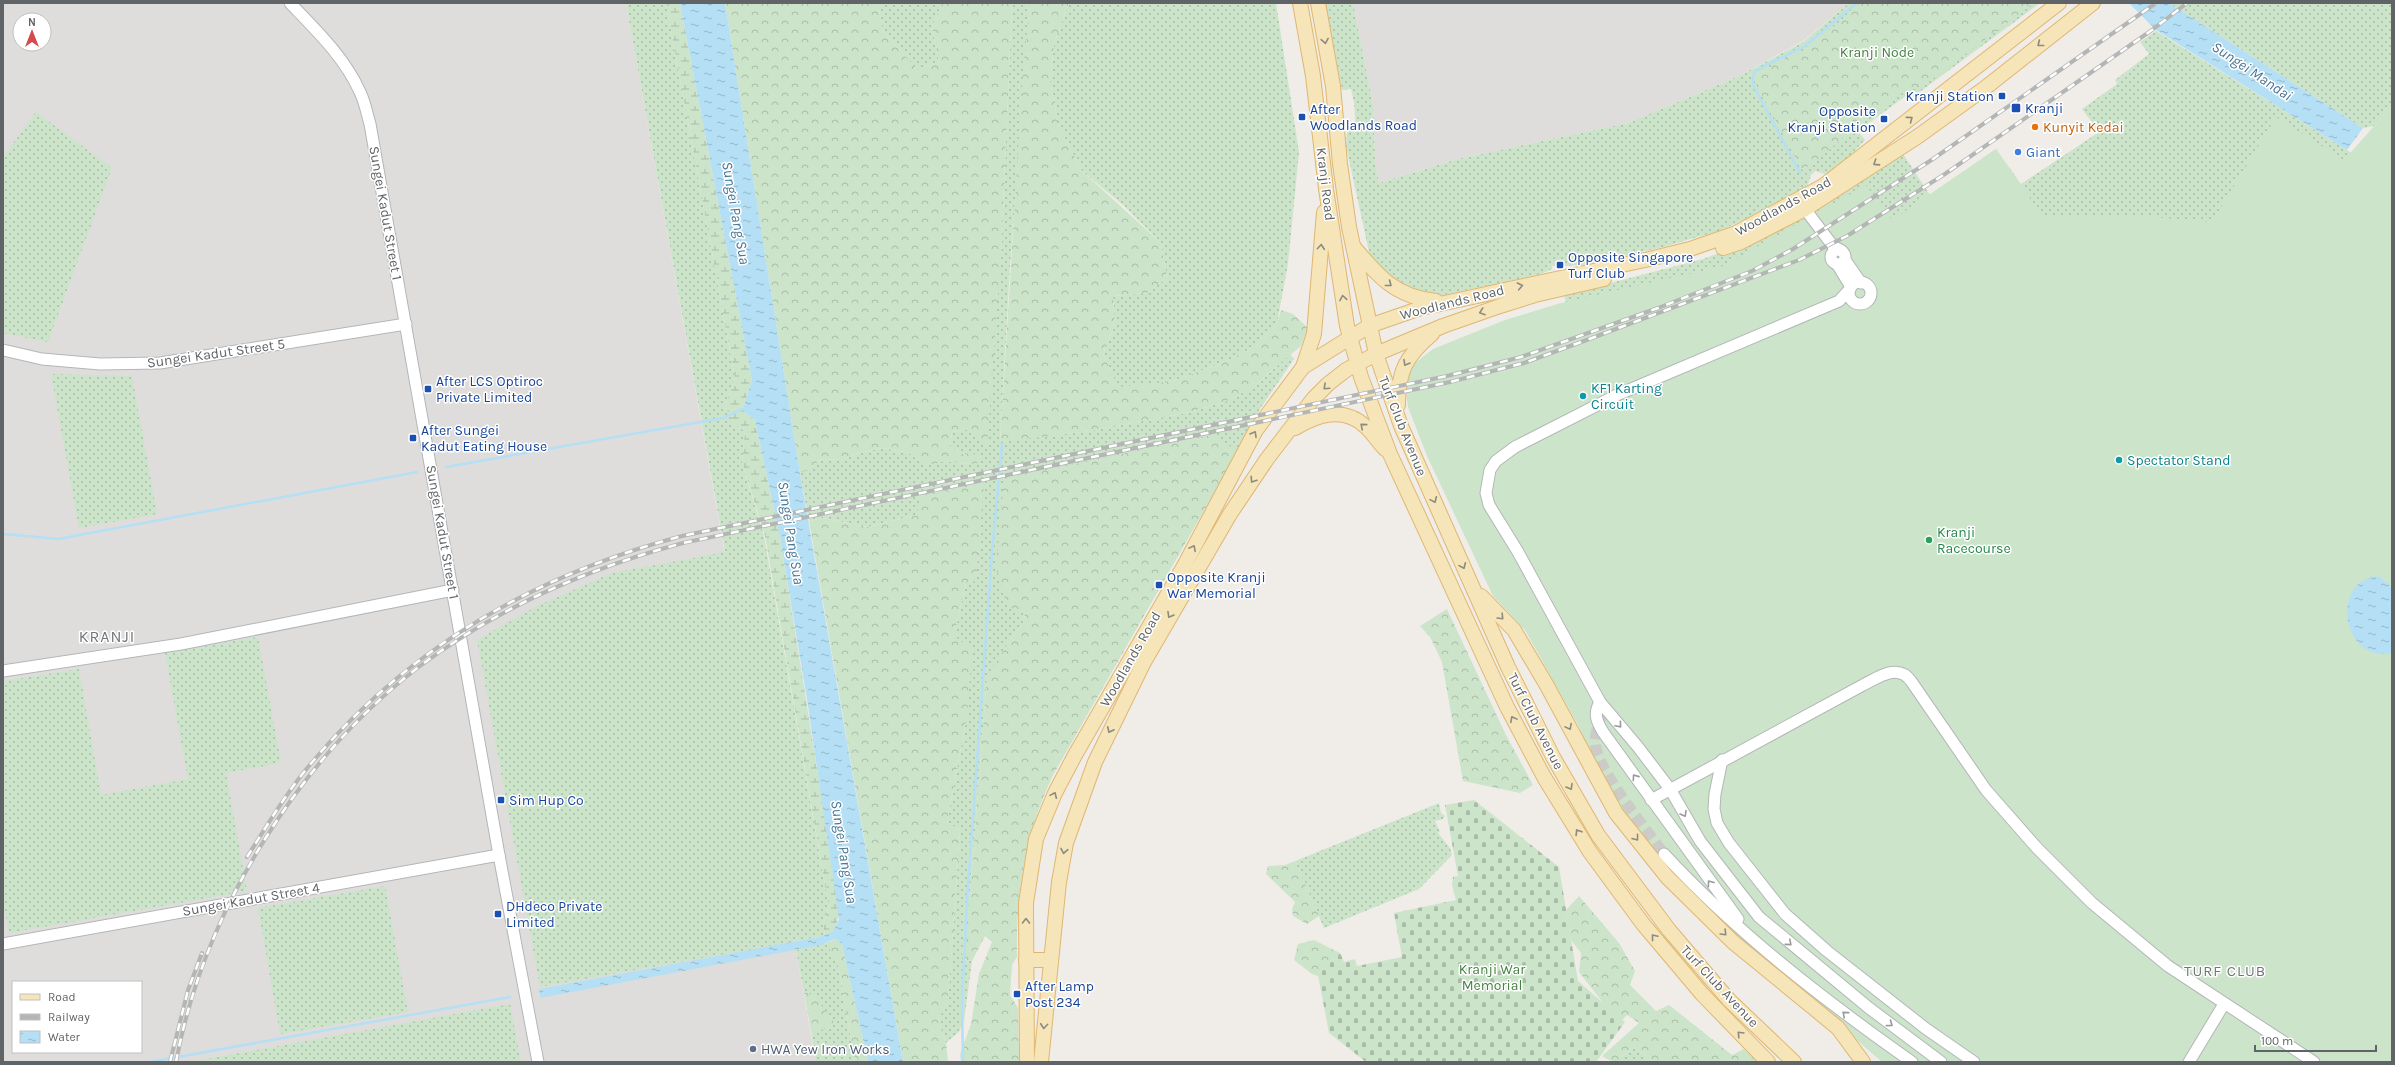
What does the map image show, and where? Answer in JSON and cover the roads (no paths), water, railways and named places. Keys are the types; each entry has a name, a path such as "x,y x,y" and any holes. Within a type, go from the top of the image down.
{"main road":[{"name":"Kranji Road","path":"1300,3 1313,76 1326,189 1350,336 1358,364"},
{"name":"Kranji Road","path":"1318,3 1333,86 1340,164 1352,246 1368,326"},
{"name":"Woodlands Road","path":"1041,1062 1050,960 1066,842 1095,762 1131,683 1195,571 1230,514 1267,460 1323,389 1346,370 1376,354 1443,326 1535,295 1665,265 1741,242 1805,209 1929,128 1985,88 2093,3"},
{"path":"2054,6 2068,8 2070,20"},
{"name":"Woodlands Road","path":"1027,1062 1026,903 1036,839 1055,793 1184,566 1256,430 1303,368 1350,336 1368,326 1441,302 1645,260 1712,242 1743,230 1823,186 2054,6"},
{"path":"1303,368 1314,334 1326,189"},
{"path":"1352,246 1382,279 1398,291 1420,300 1441,302"},
{"name":"Turf Club Avenue","path":"1368,326 1401,426 1508,667 1549,750 1598,835 1669,930 1729,1000 1794,1062"},
{"path":"1401,426 1398,385 1402,368 1412,352 1443,326"},
{"name":"Turf Club Avenue","path":"1358,364 1390,454 1506,707 1544,777 1582,838 1642,924 1702,994 1768,1062"},
{"path":"1290,432 1319,416 1338,414 1351,417 1365,426 1390,454"},
{"path":"1473,589 1514,630 1546,684 1616,813 1667,877 1733,942 1838,1028 1863,1062"},
{"path":"1026,960 1050,960"}],"street":[{"name":"Sungei Kadut Street 1","path":"290,3 326,41 346,67 360,92 370,124 499,855 538,1062"},
{"path":"1805,209 1838,255 1854,286 1850,298 1853,302"},
{"path":"1839,301 1864,303 1870,296 1868,287 1854,286 1839,301 1617,396 1515,447 1496,461 1490,470 1486,493 1489,505 1518,552 1600,702 1638,747 1670,789 1700,841 1759,917 1869,1008 1941,1062"},
{"name":"Sungei Kadut Street 5","path":"3,350 42,359 100,364 160,364 406,324"},
{"path":"3,671 181,644 453,590"},
{"path":"1651,800 1722,760 1886,674 1900,672 1906,675 1911,681 1986,790 2037,848 2092,903 2129,936 2224,1004 2314,1062"},
{"path":"1600,702 1596,713 1596,720 1651,800 1751,936"},
{"path":"1722,760 1714,794 1714,809 1717,823 1729,844 1785,914 1833,956 1925,1028 1974,1062"},
{"path":"1664,854 1698,891 1751,936 1856,1023 1912,1062"},
{"name":"Sungei Kadut Street 4","path":"3,944 499,855"},
{"path":"2189,1062 2224,1004"}],"water":[{"name":"Sungei Pang Sua","path":"680,3 725,3 800,474 903,1062 868,1062 842,944 835,939 821,945 540,998 539,989 819,937 833,932 839,919 808,706 780,537 755,420 743,409 752,380"},
{"name":"Sungei Mandai","path":"2129,3 2169,3 2363,128 2347,150 2156,30"},
{"path":"2378,576 2388,583 2392,590 2392,653 2375,653 2362,646 2353,635 2348,620 2348,605 2352,592 2362,581"}],"waterway":[{"path":"1800,173 1753,85 1753,76 1755,71 1805,46 1857,3"},
{"path":"446,467 723,418 745,408"},
{"path":"963,1062 962,1000 967,901 992,553 1002,444"},
{"path":"3,534 58,539 417,472"},
{"path":"150,1062 510,997"}],"tunnel":[{"path":"1603,713 1595,739 1598,755 1613,784 1664,854"}],"railway":[{"path":"247,857 281,803 304,772 343,728 384,689 428,654 474,623 523,596 574,573 627,553 682,536 1447,376 1521,357 1658,308 1752,271 1793,249 1933,159 2156,3"},
{"path":"176,1062 190,1006 209,950 233,895 263,843 297,793 334,746 376,704 420,666 481,625 513,608 579,577 613,564 683,543 1450,382 1524,363 1799,260 1847,236 1945,174 2152,30 2187,3"},
{"path":"170,1062 188,990 202,953"}],"place":[{"name":"Kranji Station","path":"2002,96"},
{"name":"Kranji","path":"2016,108"},
{"name":"After Woodlands Road","path":"1302,117"},
{"name":"Opposite Kranji Station","path":"1884,119"},
{"name":"Kunyit Kedai","path":"2035,127"},
{"name":"Giant","path":"2018,152"},
{"name":"Opposite Singapore Turf Club","path":"1560,265"},
{"name":"After LCS Optiroc Private Limited","path":"428,389"},
{"name":"KF1 Karting Circuit","path":"1583,396"},
{"name":"After Sungei Kadut Eating House","path":"413,438"},
{"name":"Spectator Stand","path":"2119,460"},
{"name":"Kranji Racecourse","path":"1929,540"},
{"name":"Opposite Kranji War Memorial","path":"1159,585"},
{"name":"Sim Hup Co","path":"501,800"},
{"name":"DHdeco Private Limited","path":"498,914"},
{"name":"After Lamp Post 234","path":"1017,994"},
{"name":"HWA Yew Iron Works","path":"753,1049"}],"district":[{"name":"KRANJI","path":"107,636"},
{"name":"TURF CLUB","path":"2225,971"}],"park label":[{"name":"Kranji Node","path":"1877,52"},
{"name":"Kranji War Memorial","path":"1492,978"}]}
